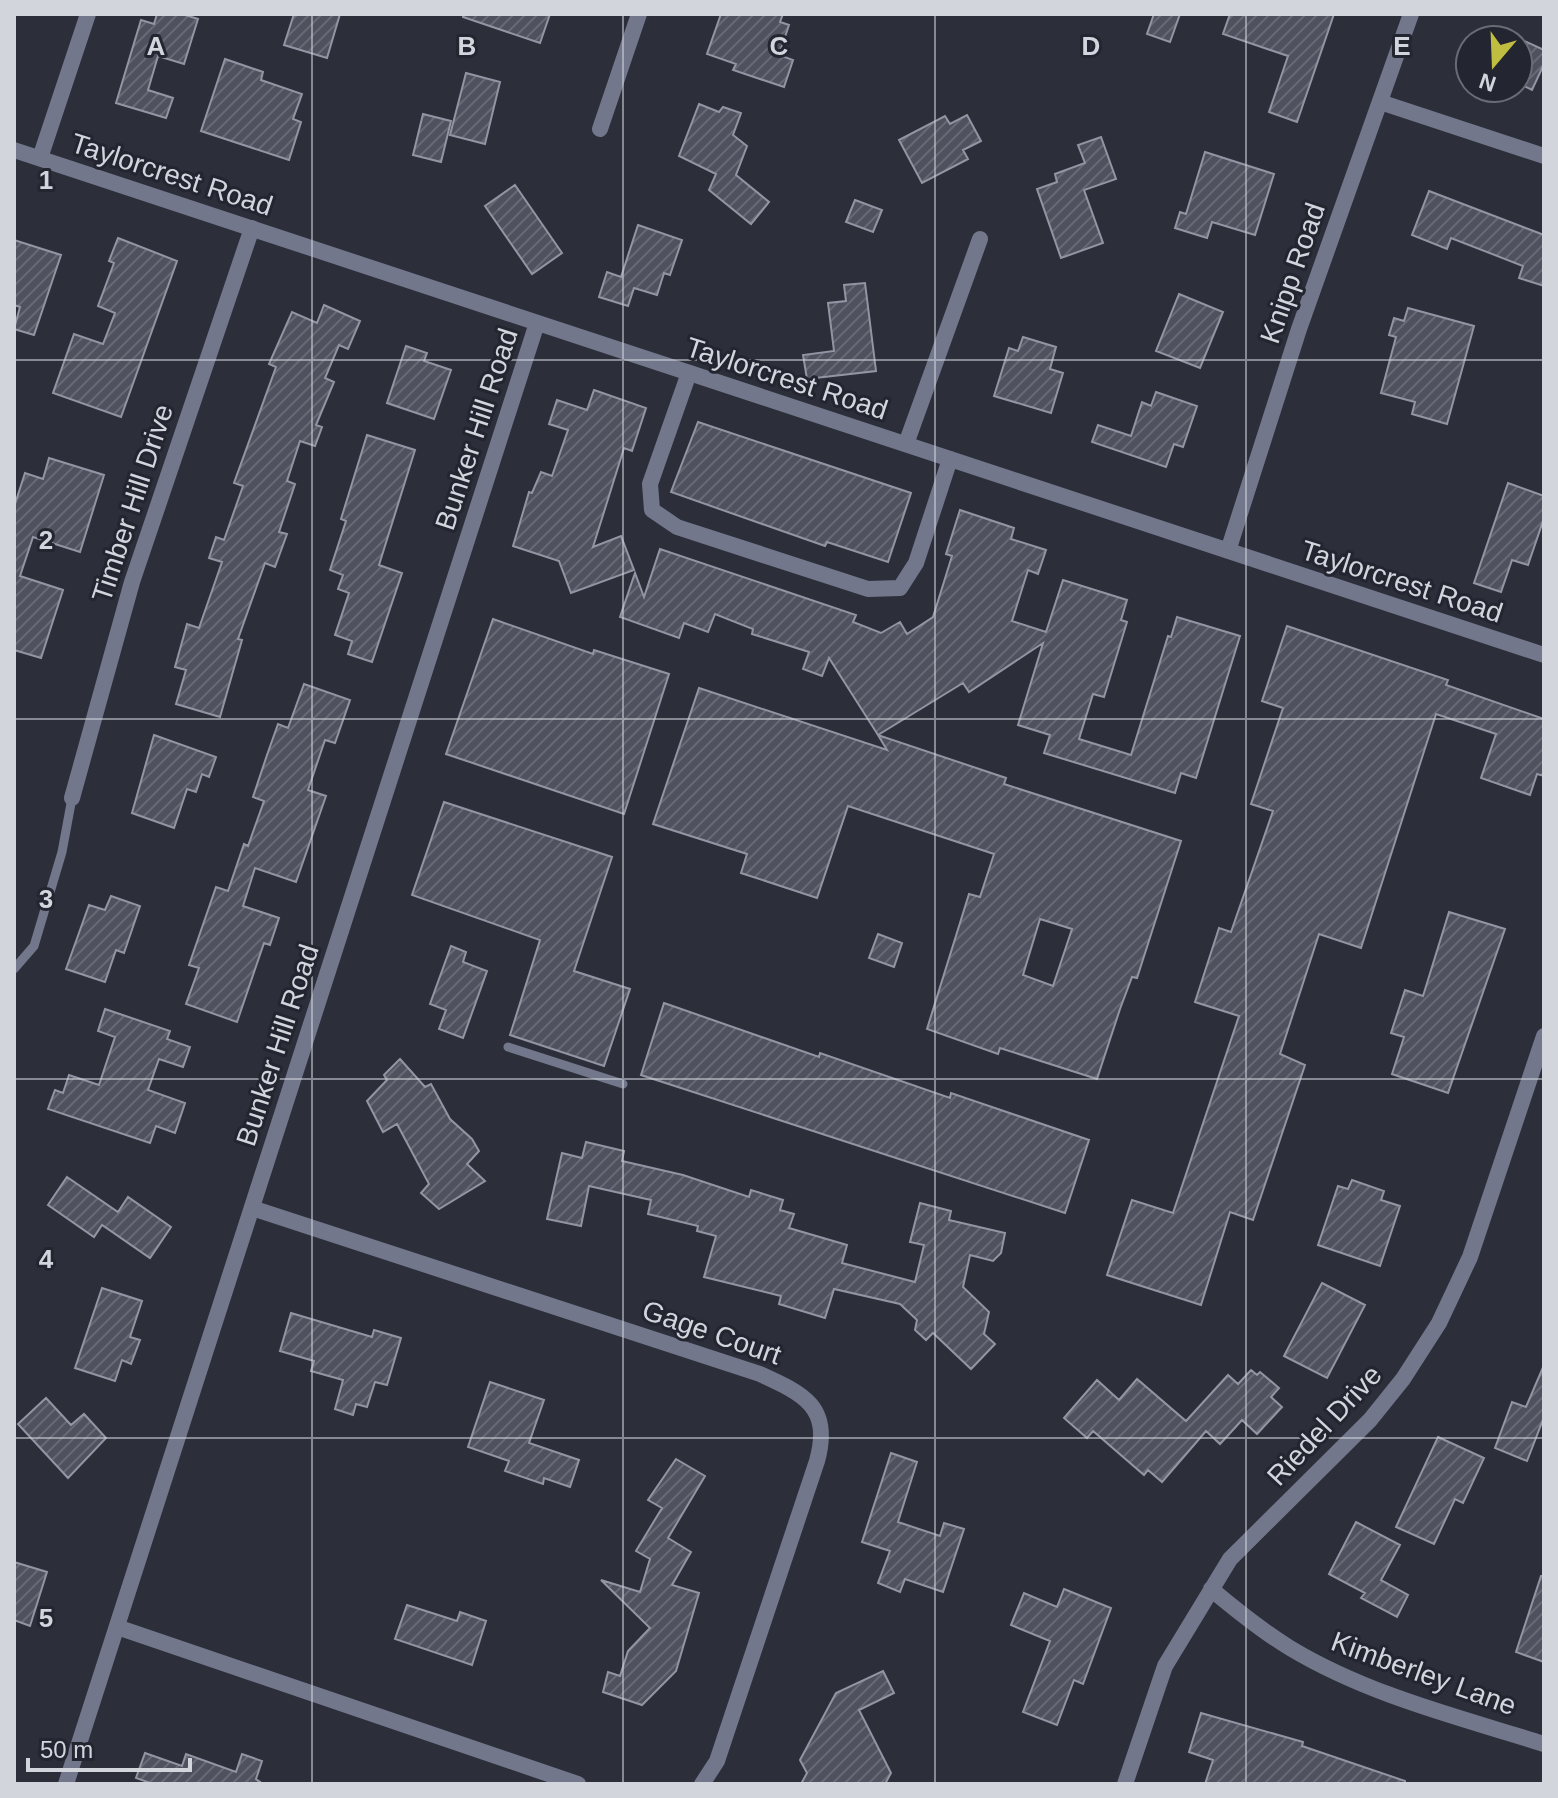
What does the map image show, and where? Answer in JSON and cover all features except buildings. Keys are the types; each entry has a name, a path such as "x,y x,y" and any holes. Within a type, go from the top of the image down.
{"street":[{"path":"40,158 88,14"},
{"path":"600,129 639,14"},
{"name":"Knipp Road","path":"1228,551 1299,329 1411,14"},
{"path":"1380,102 1544,156"},
{"name":"Taylorcrest Road","path":"14,150 1544,655"},
{"name":"Timber Hill Drive","path":"72,798 132,582 252,228"},
{"path":"906,444 980,239"},
{"name":"Bunker Hill Road","path":"66,1784 537,323"},
{"path":"689,373 650,484 652,510 677,527 853,585 868,589 900,588 916,563 950,459"},
{"name":"Riedel Drive","path":"1125,1784 1165,1666 1230,1559 1370,1420 1403,1379 1439,1323 1470,1257 1544,1036"},
{"name":"Gage Court","path":"252,1208 760,1374 799,1392 817,1413 824,1437 817,1461 717,1761 702,1784"},
{"name":"Kimberley Lane","path":"1211,1589 1288,1647 1329,1670 1426,1708 1544,1744"},
{"path":"117,1627 578,1784"}],"lane":[{"path":"14,969 34,946 62,852 72,798"},
{"path":"508,1047 623,1084"}]}
